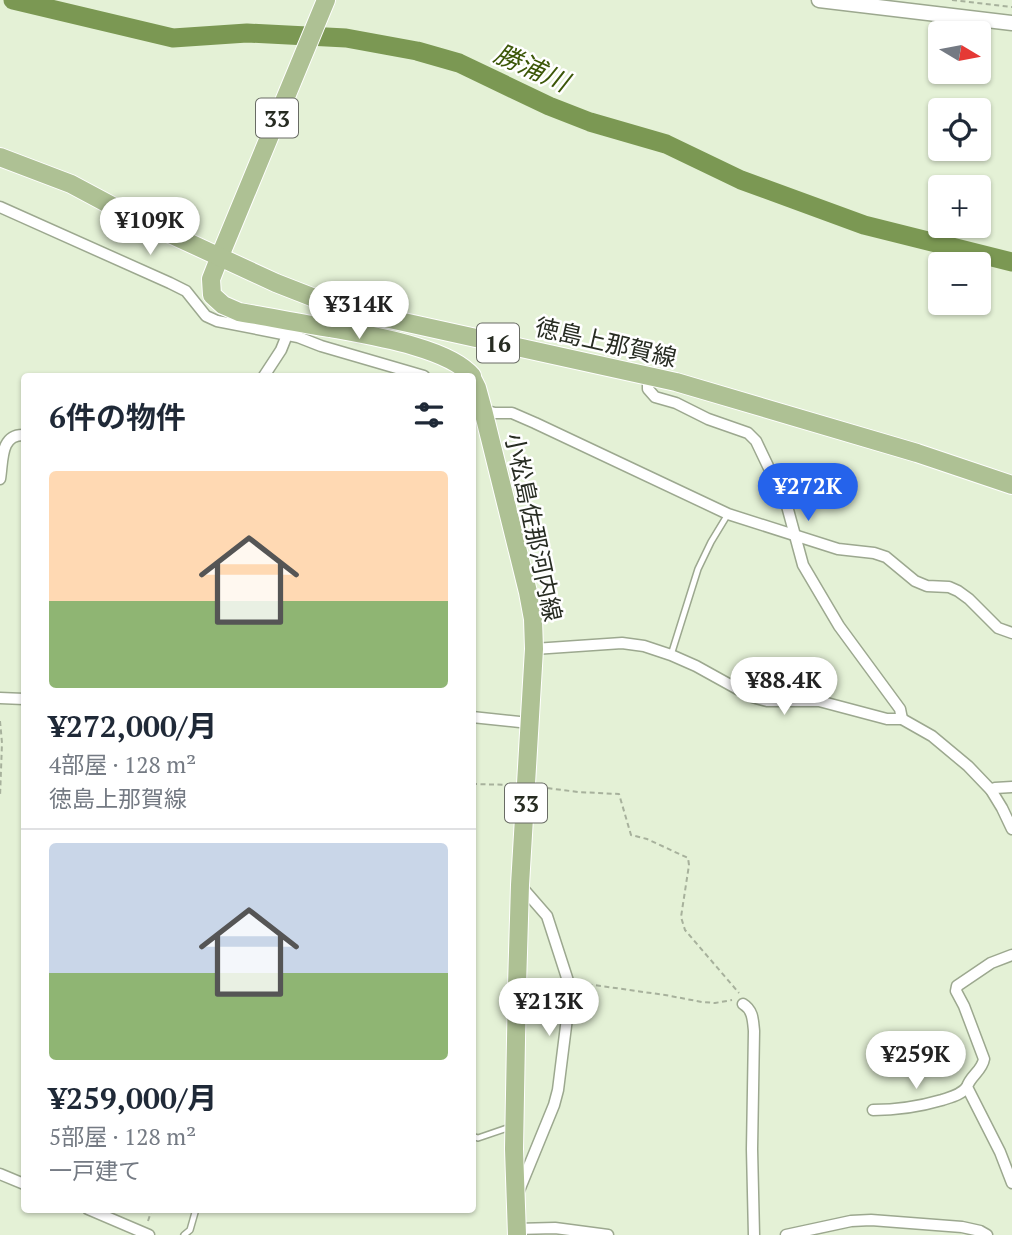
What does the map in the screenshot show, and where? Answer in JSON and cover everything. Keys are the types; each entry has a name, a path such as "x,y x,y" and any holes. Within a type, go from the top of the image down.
{"main road":[{"name":"33","path":"326,0 211,279 212,295 223,305 239,312 393,340 423,349 462,366 466,373"},
{"name":"徳島上那賀線","path":"0,157 71,184 129,215 298,292 340,308 676,382 917,453 1012,485"},
{"name":"小松島佐那河内線","path":"476,390 533,619 534,649 520,885 514,1126 517,1232"}],"street":[{"path":"819,0 1012,23"},
{"path":"0,207 170,283 186,292 206,316 217,321 287,335 414,373"},
{"path":"266,373 287,335"},
{"path":"648,376 648,389 655,397 740,429 756,440 787,506 803,565 839,626 900,709 902,719"},
{"path":"476,390 495,413 512,413 535,422 728,514 838,549 886,558 915,582 958,591 998,628 1012,634"},
{"path":"0,479 2,452 6,442 21,435"},
{"path":"534,649 622,643 644,646 696,666 752,697 767,701 819,701 887,719 902,719 932,736 968,766 990,790 1012,829"},
{"path":"0,698 21,699"},
{"path":"476,717 529,723"},
{"path":"990,790 1012,787"},
{"path":"515,1195 520,1190 558,1090 570,994 547,916 520,885"},
{"path":"873,1110 917,1108 964,1091 982,1067 984,1059 956,991 957,986 991,963 1012,955"},
{"path":"743,1004 748,1007 752,1016 754,1031 754,1235"},
{"path":"967,1087 1000,1152 1012,1183"},
{"path":"0,1174 21,1183"},
{"path":"98,1213 146,1233"},
{"path":"786,1235 851,1221 870,1220 962,1227 987,1235"},
{"path":"517,1232 555,1228 608,1235"}],"lane":[{"path":"671,655 698,569 728,514"},
{"path":"476,1137 514,1126"},
{"path":"184,1235 190,1230 195,1213"}],"path":[{"path":"952,0 1012,7"},
{"path":"0,721 0,797"},
{"path":"476,784 551,787 578,792 619,794 631,835 647,839 688,858 690,865 682,924 742,998 743,1004 732,1000 702,1002 594,985 569,984"},
{"path":"146,1233 151,1213"}],"waterway":[{"name":"勝浦川","path":"13,0 173,38 247,33 346,38 417,51 459,63 549,106 590,122 666,144 741,180 864,225 1012,262"}]}
